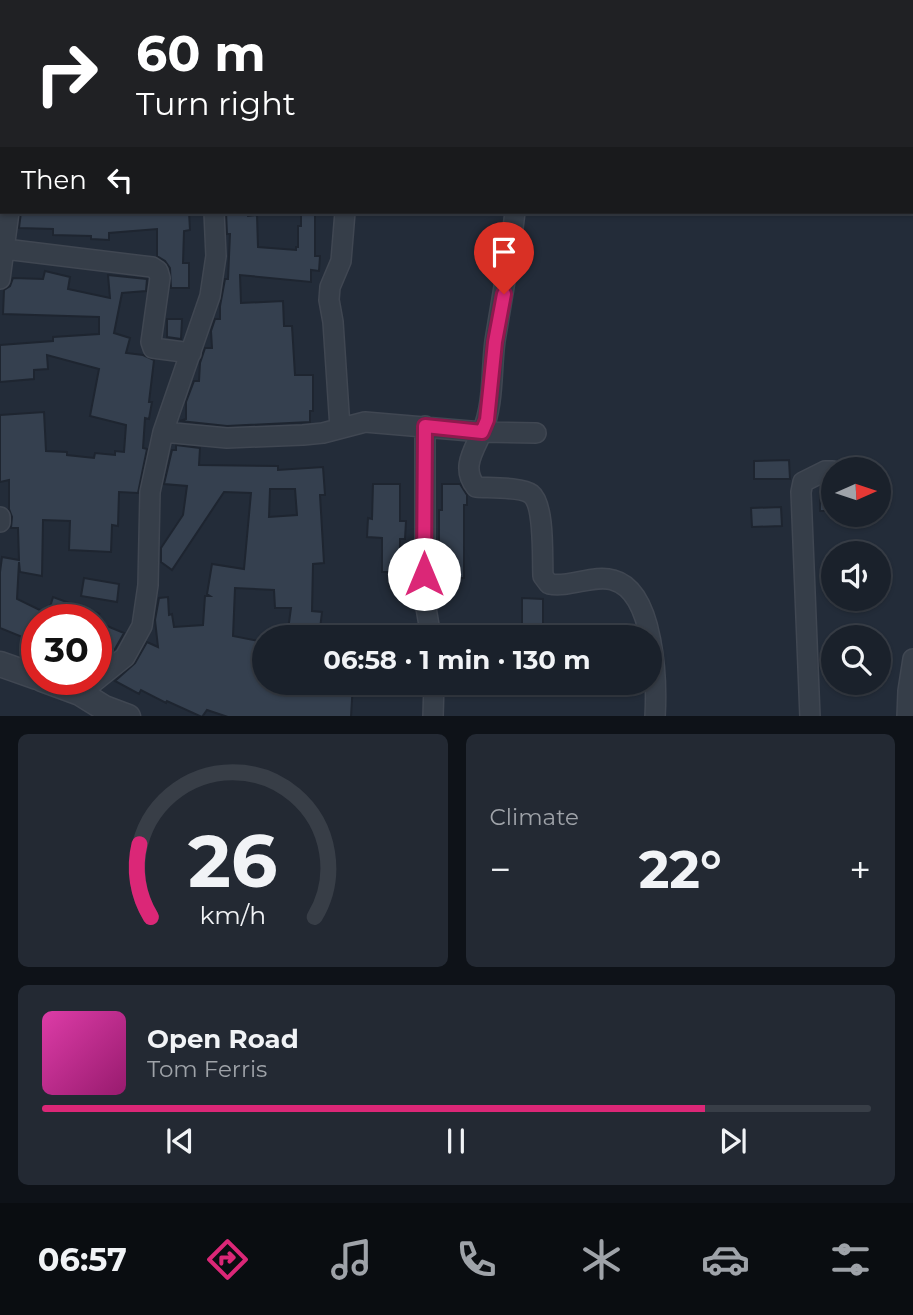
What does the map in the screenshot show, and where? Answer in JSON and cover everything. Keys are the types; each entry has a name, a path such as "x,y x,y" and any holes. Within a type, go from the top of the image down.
{"street":[{"path":"0,279 9,214"},
{"path":"112,667 125,657 142,626 148,585 150,492 163,432 212,285 216,256 214,214"},
{"path":"340,428 329,300 330,288 341,261 345,214"},
{"path":"515,214 509,270 495,342 487,420 467,464 470,480 476,487 531,494 538,505 543,576 546,582 561,586 598,579 613,580 630,590 642,611 656,661 655,716"},
{"path":"5,249 152,267 158,271 160,278 151,342 153,348 191,353"},
{"path":"163,432 227,438 323,433 365,422 482,432 536,433"},
{"path":"425,426 425,602 429,625"},
{"path":"810,716 801,492 803,482 821,473"},
{"path":"907,716 913,659"},
{"path":"0,664 21,671"},
{"path":"83,695 104,708 128,716"},
{"path":"433,716 434,695"}],"building":[{"path":"21,214 189,214 190,230 184,231 183,263 189,263 189,288 171,288 170,268 157,256 157,229 109,233 109,240 91,239 91,236 53,235 53,229 19,228"},
{"path":"226,214 257,215 258,247 296,250 301,214 315,214 315,256 320,256 319,271 311,270 311,282 240,275 241,303 283,301 284,326 292,326 295,375 313,375 313,411 310,411 310,422 227,426 180,421 186,419 186,402 194,381 199,381 200,363 205,348 212,348 211,331 215,319 220,319 225,279 228,279 230,234 227,234"},
{"path":"45,271 70,277 68,289 110,298 108,275 147,279 146,291 122,293 114,333 130,338 126,353 143,355 154,360 149,402 152,402 149,419 145,418 143,448 147,449 138,493 119,492 118,526 112,525 111,552 69,550 70,521 43,520 42,576 20,572 19,562 17,599 27,604 21,604 21,637 0,628 2,557 19,560 18,528 11,528 9,480 0,482 0,415 44,412 46,451 94,458 95,453 115,455 115,451 124,452 126,425 90,416 99,369 47,355 48,369 34,370 34,379 0,382 0,345 99,334 99,317 3,314 4,290 10,286 13,278 43,279"},
{"path":"167,319 182,319 181,339 167,337"},
{"path":"176,445 200,448 199,465 278,466 278,470 323,467 325,495 320,495 324,563 313,564 312,611 322,612 320,625 289,625 291,608 275,608 274,590 235,588 233,636 252,640 252,695 352,695 351,716 225,716 207,710 200,716 141,690 139,694 115,681 135,663 147,642 158,647 155,620 159,598 168,597 169,615 172,614 174,627 203,625 205,596 210,596 207,594 212,564 244,569 251,493 224,492 172,570 161,562 161,548 183,515 187,486 164,484 172,450 176,450","holes":["270,489 295,489 297,515 269,517"]},
{"path":"789,460 790,479 754,479 754,461"},
{"path":"373,484 400,484 400,521 406,521 405,539 400,539 400,572 382,572 382,538 367,537 368,518 372,519"},
{"path":"442,484 460,484 467,495 467,505 464,505 464,578 439,578 439,510 442,510"},
{"path":"781,507 782,526 752,527 751,508"},
{"path":"84,578 119,584 117,602 81,596"},
{"path":"53,597 72,604 51,604"},
{"path":"522,598 543,599 543,625 522,625"},
{"path":"112,628 124,633 112,651"}],"route":[{"path":"424,574 425,426 482,432 487,420 495,342 504,294"}]}
